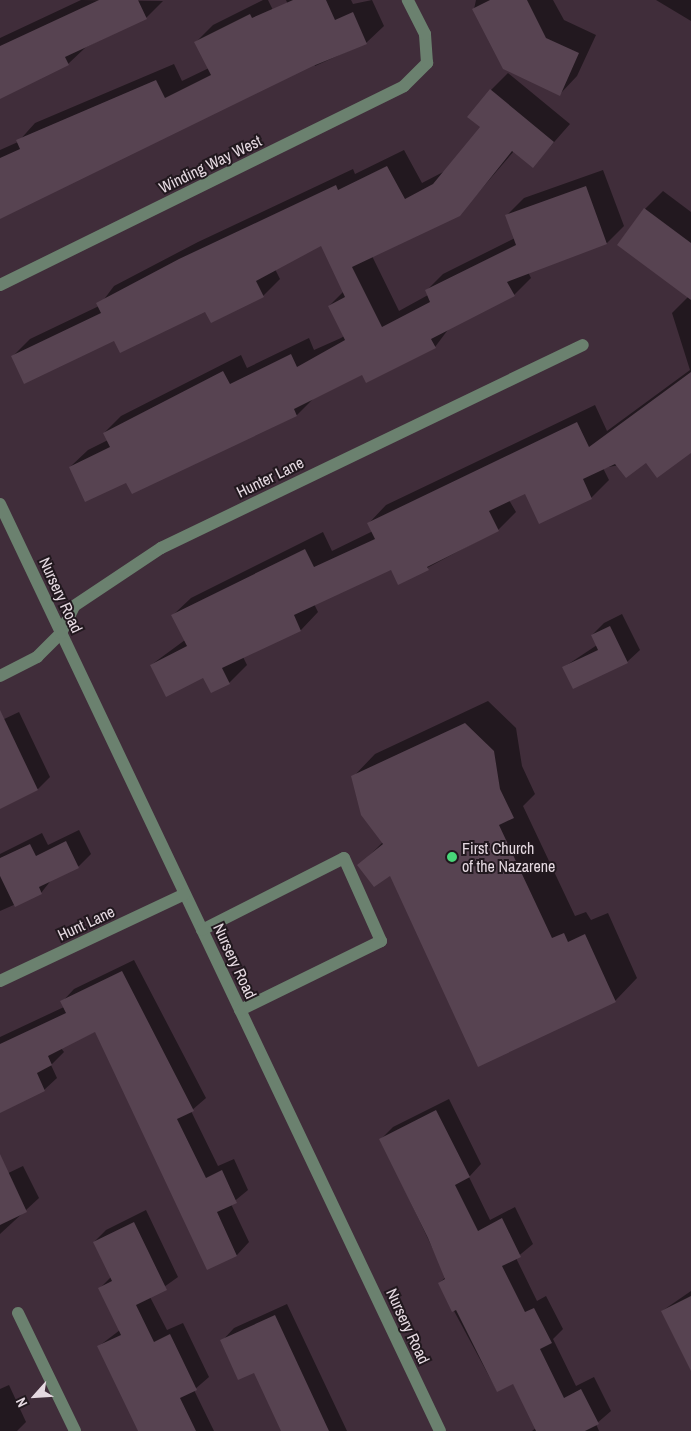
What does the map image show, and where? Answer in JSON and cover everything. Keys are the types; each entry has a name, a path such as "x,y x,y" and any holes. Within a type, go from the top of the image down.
{"street":[{"name":"Winding Way West","path":"0,285 404,86 428,63 425,34 408,0"},
{"name":"Hunter Lane","path":"0,676 37,657 61,633 74,606 161,548 583,345"},
{"name":"Nursery Road","path":"0,504 440,1431"},
{"path":"202,930 344,858 381,942 240,1010"},
{"name":"Hunt Lane","path":"0,981 185,894"},
{"path":"18,1313 75,1431"}],"building":[{"path":"99,0 138,0 147,19 65,57 69,65 0,99 0,46"},
{"path":"293,0 326,0 335,20 353,12 367,44 313,66 0,219 0,158 20,149 16,140 156,80 165,98 211,75 194,42 250,14 252,18"},
{"path":"490,0 527,0 546,38 579,53 560,96 503,69 472,9"},
{"path":"490,89 554,142 533,168 512,151 460,216 352,267 382,327 430,302 425,290 516,245 505,215 586,186 607,244 507,282 515,296 431,339 436,348 366,383 362,375 294,409 297,416 132,494 126,483 85,502 69,467 110,447 103,433 223,371 230,384 291,354 297,367 345,340 328,306 345,297 321,246 256,281 264,297 211,323 205,312 120,353 114,341 24,384 11,356 101,313 96,303 179,259 336,185 338,190 387,166 405,199 433,184 480,127 467,117"},
{"path":"644,208 691,243 691,300 617,245"},
{"path":"691,372 691,453 657,478 646,463 626,478 615,464 583,479 592,499 539,524 525,494 489,511 499,531 427,567 429,570 398,585 391,570 294,615 301,631 222,668 230,684 211,693 203,678 166,697 150,665 187,646 171,615 305,549 314,567 375,539 367,523 577,422 589,447"},
{"path":"610,626 628,663 573,689 562,667 598,650 591,635"},
{"path":"0,710 38,790 0,809"},
{"path":"465,723 494,751 500,789 514,818 499,825 552,938 564,933 568,942 585,934 616,1002 478,1067 390,876 374,887 357,865 383,844 361,815 351,776"},
{"path":"66,841 79,868 39,887 42,894 15,907 0,876 0,858 30,844 36,856"},
{"path":"122,971 194,1111 177,1119 206,1178 222,1170 237,1203 217,1212 237,1256 207,1270 95,1032 48,1056 52,1065 37,1073 45,1091 0,1113 0,1044 66,1013 60,1001"},
{"path":"436,1110 470,1177 455,1185 478,1231 502,1218 521,1257 502,1266 525,1312 534,1308 552,1343 540,1349 564,1398 581,1389 599,1424 585,1431 536,1431 513,1384 497,1392 456,1310 452,1312 438,1283 445,1279 428,1238 379,1139"},
{"path":"0,1154 27,1212 0,1225"},
{"path":"134,1222 167,1290 136,1305 154,1342 170,1334 197,1390 180,1398 196,1431 138,1431 97,1346 121,1335 98,1288 112,1281 93,1242"},
{"path":"691,1296 691,1371 661,1311"},
{"path":"275,1315 329,1431 281,1431 254,1373 238,1380 220,1340"}],"place":[{"name":"First Church of the Nazarene","path":"452,857"}]}
